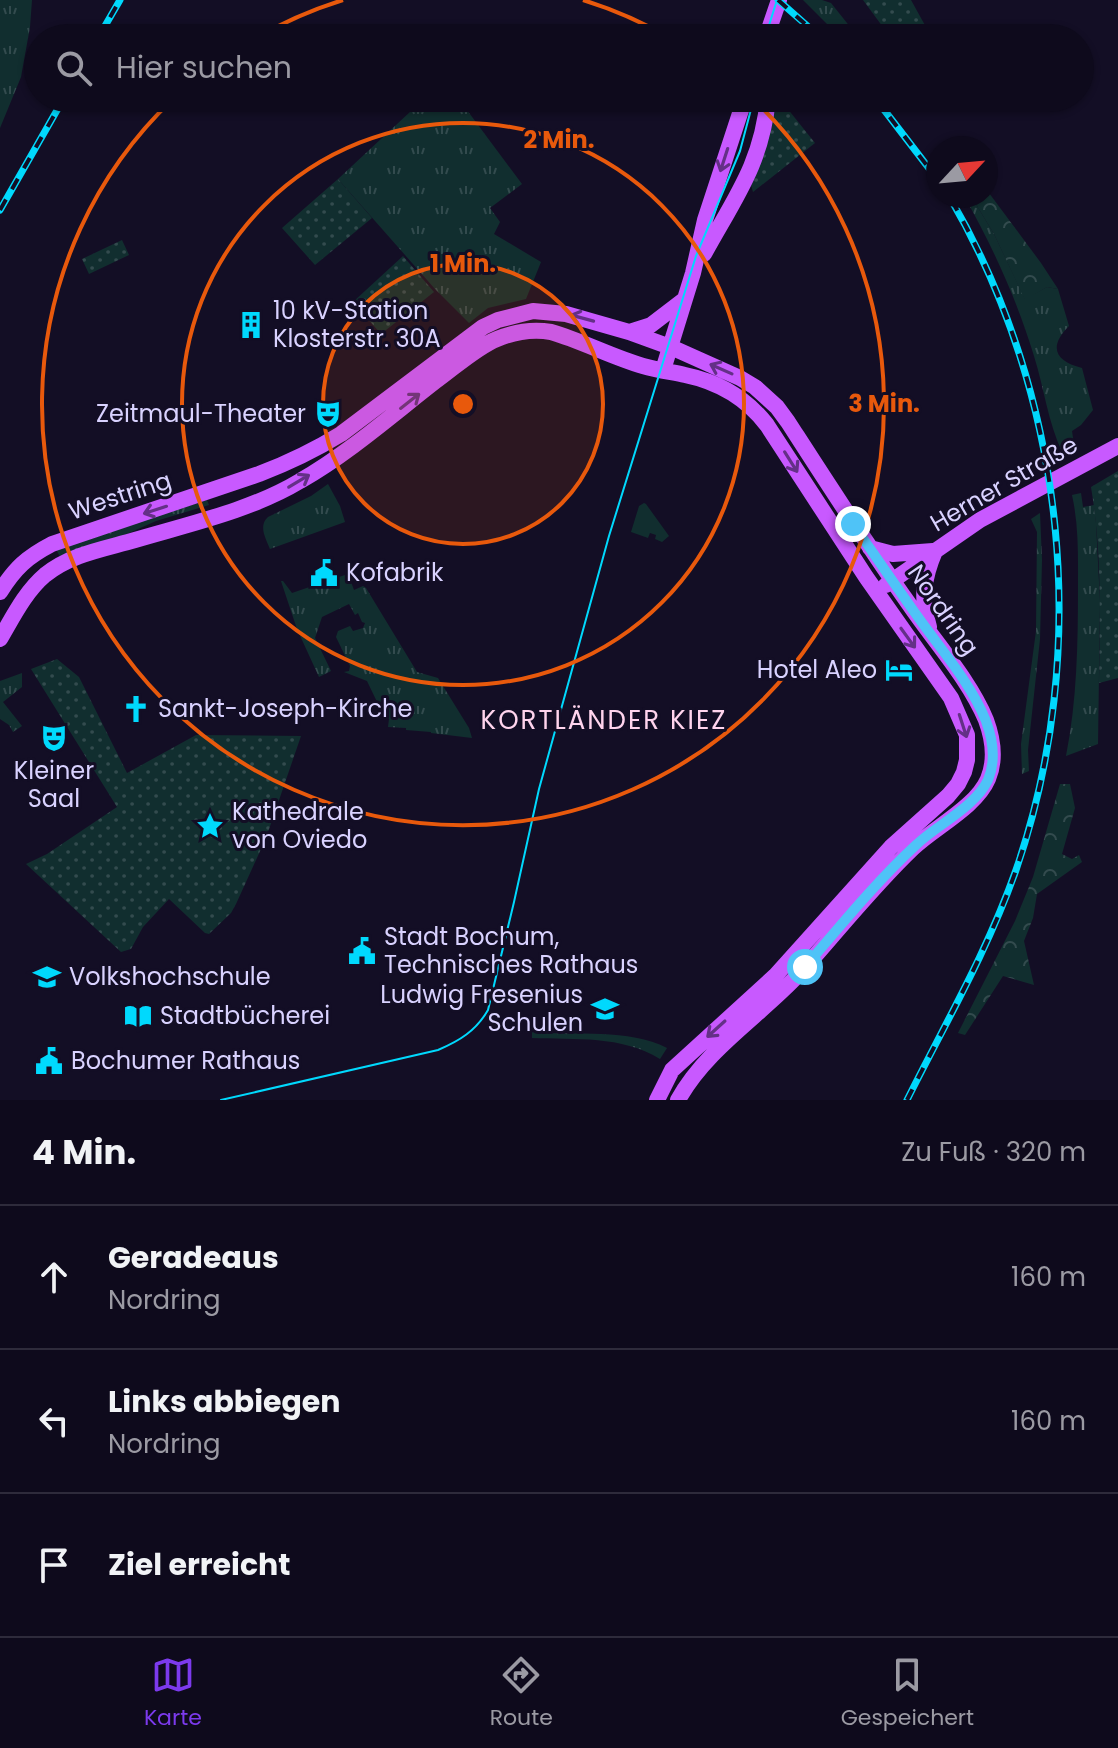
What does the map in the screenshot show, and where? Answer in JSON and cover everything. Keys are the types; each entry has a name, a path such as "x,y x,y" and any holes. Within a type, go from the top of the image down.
{"main road":[{"path":"772,24 779,0"},
{"path":"663,370 693,273 705,220 740,112"},
{"path":"693,273 746,180 761,140 766,112"},
{"path":"629,332 651,325 685,299"},
{"path":"523,332 533,311"},
{"name":"Nordring","path":"345,441 483,327 498,320 533,311 566,314 670,347 740,378 768,398 788,422 892,581 954,666 985,718 992,743 993,764 981,791 889,871 787,986 711,1055 678,1100"},
{"name":"Nordring","path":"345,441 492,341 523,332 538,330 554,333 638,364 709,381 726,389 757,412 767,425 959,712 967,735 967,760 958,784 891,847 775,976 672,1070 657,1100"},
{"name":"Westring","path":"0,592 19,566 52,544 228,486 345,441"},
{"name":"Westring","path":"0,639 34,586 74,557 239,507 299,482 345,441"},
{"name":"Herner Straße","path":"876,592 980,520 1118,446"},
{"path":"228,486 239,507"},
{"path":"870,548 893,554 935,551 923,598 933,637"},
{"path":"28,558 49,567 59,566"}],"green space":[{"path":"0,0 32,0 30,24 24,24 21,77 0,128"},
{"path":"803,0 831,3 848,24 827,24"},
{"path":"863,0 911,0 924,24 881,24"},
{"path":"410,112 468,112 522,184 490,208 500,222 494,234 541,262 526,299 488,308 469,323 338,179"},
{"path":"773,112 790,112 815,143 753,192 751,185 766,148"},
{"path":"338,179 372,218 315,265 282,228"},
{"path":"998,205 1058,289 1047,287 1025,300 978,208 998,208"},
{"path":"970,208 978,208 994,234 1025,299 1047,287 1058,289 1069,326 1058,340 1058,352 1066,361 1082,368 1093,410 1072,431 1074,445 1062,452 1020,315"},
{"path":"122,240 129,255 89,274 82,259"},
{"path":"403,256 434,292 381,334 353,302"},
{"path":"1118,471 1118,678 1099,683 1099,560 1091,487"},
{"path":"328,484 345,522 270,549 263,528 268,517"},
{"path":"1081,493 1083,507 1094,505 1096,523 1100,602 1098,744 1066,756 1075,693 1078,630 1078,542 1072,495"},
{"path":"207,500 209,505 60,557 56,549"},
{"path":"644,503 669,536 662,542 650,533 648,538 631,532 639,506"},
{"path":"1040,513 1040,639 1028,750 1029,771 1022,774 1021,744 1036,631 1037,532 1031,519"},
{"path":"348,574 354,590 363,586 366,588 417,672 438,678 472,738 388,727 389,719 379,718 380,708 367,681 344,672 349,671 350,666 336,637 338,631 350,626 353,631 363,628 365,623 358,613 355,615 349,604 322,617 315,638 331,671 319,677 297,629 281,581 292,593 324,582 326,587 333,584 336,578"},
{"path":"57,659 79,677 127,773 196,735 301,736 266,838 236,904 209,934 169,899 143,927 131,949 121,952 26,864 47,854 117,807 31,669"},
{"path":"22,673 22,687 3,702 22,726 13,732 0,719 0,681"},
{"path":"1060,784 1070,784 1075,808 1062,854 1072,859 1079,855 1082,862 1037,894 1033,918 1024,941 1034,985 1003,976 965,1035 958,1033 1015,921 1033,877"},
{"path":"532,1032 619,1035 667,1048 660,1059 614,1042 532,1038"}],"tram line":[{"path":"769,24 777,0"},
{"path":"221,1100 438,1050 466,1034 488,1010 539,789 609,536 696,256 740,151 750,112"}],"railway":[{"path":"106,24 120,0"},
{"path":"778,0 805,24"},
{"path":"0,210 56,112"},
{"path":"886,112 926,164"},
{"path":"907,1100 979,958 1016,870 1040,786 1054,700 1059,613 1055,526 1042,439 1020,355 989,273 955,208"}],"place":[{"name":"10 kV-Station Klosterstr. 30A","path":"251,325"},
{"name":"Zeitmaul-Theater","path":"328,414"},
{"name":"Kofabrik","path":"324,573"},
{"name":"Hotel Aleo","path":"899,670"},
{"name":"Sankt-Joseph-Kirche","path":"136,709"},
{"name":"Kleiner Saal","path":"54,738"},
{"name":"Kathedrale von Oviedo","path":"210,826"},
{"name":"Stadt Bochum, Technisches Rathaus","path":"362,951"},
{"name":"Volkshochschule","path":"47,977"},
{"name":"Ludwig Fresenius Schulen","path":"605,1009"},
{"name":"Stadtbücherei","path":"138,1016"},
{"name":"Bochumer Rathaus","path":"49,1061"}],"district":[{"name":"KORTLÄNDER KIEZ","path":"604,720"}],"route":[{"path":"805,967 889,871 923,839 971,802 988,780 993,764 990,731 977,702 853,524"}]}
